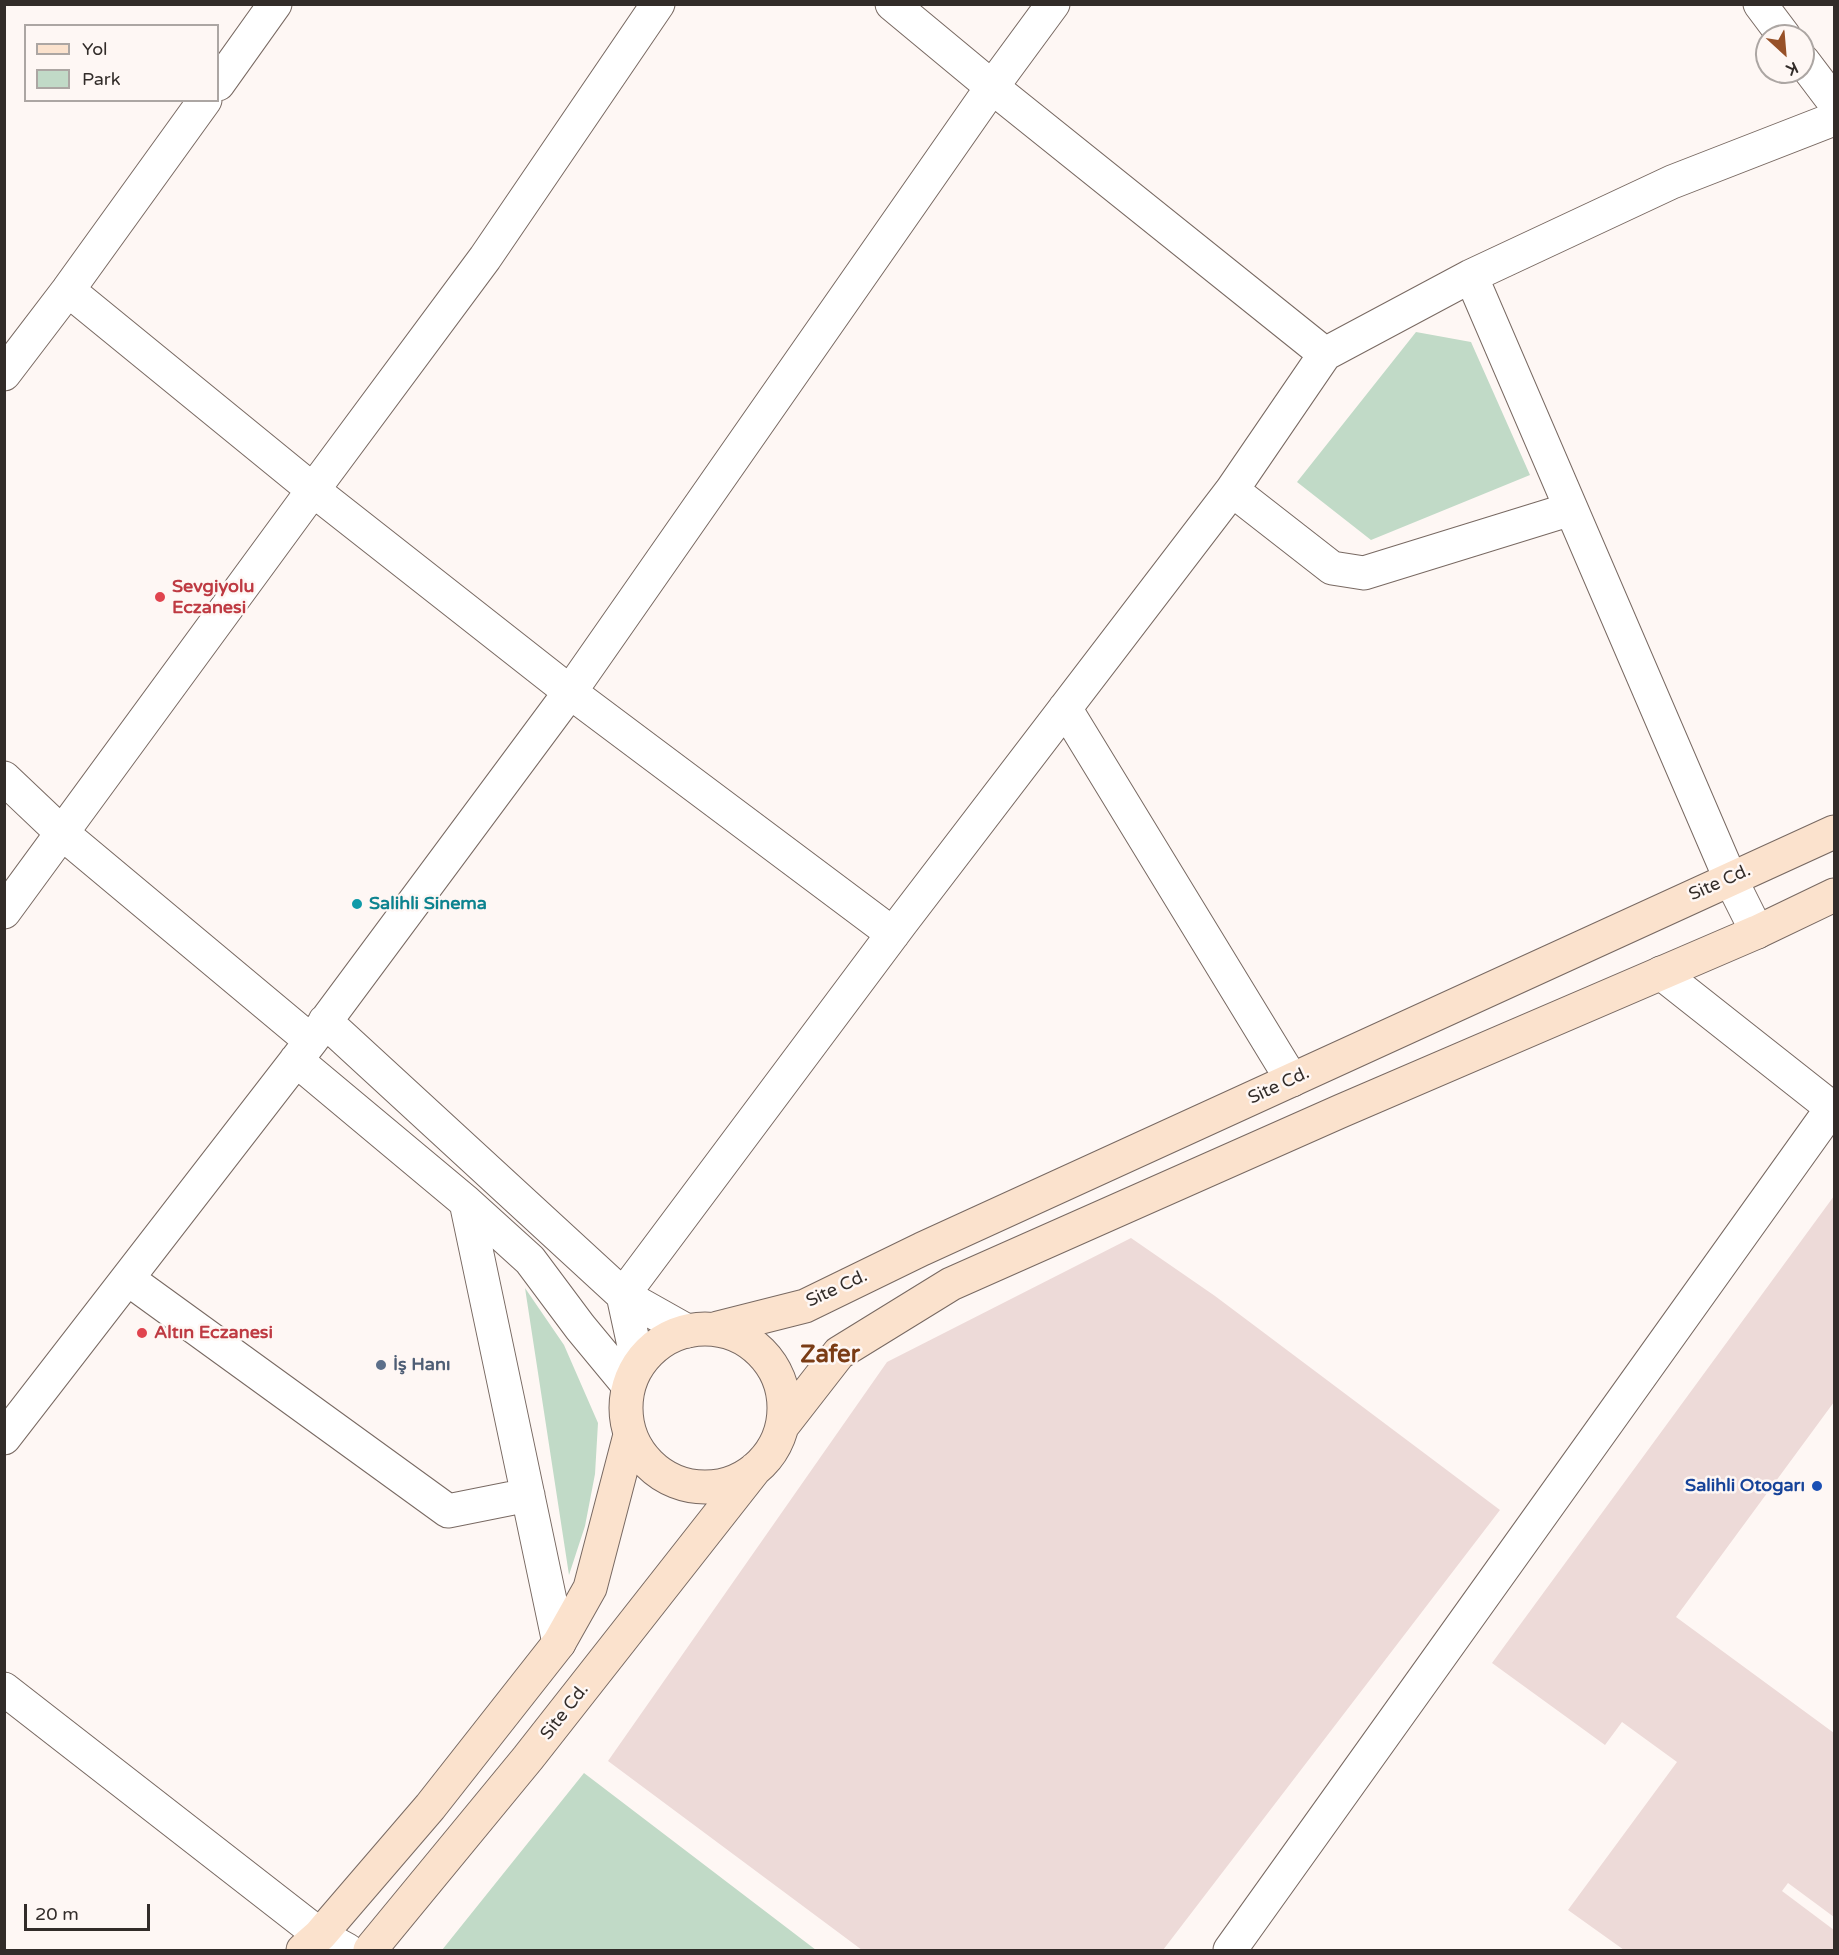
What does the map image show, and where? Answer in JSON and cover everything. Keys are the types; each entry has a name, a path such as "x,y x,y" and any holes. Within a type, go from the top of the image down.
{"main road":[{"name":"Site Cd.","path":"718,1328 805,1305 922,1249 1834,831"},
{"path":"783,1425 781,1384 764,1353 743,1336 718,1328 687,1331 659,1341 633,1374 625,1410 630,1435 642,1457 660,1474 683,1485 708,1487 734,1482 755,1469 773,1450 783,1425 839,1353 951,1284 1341,1111 1757,932 1834,895"},
{"path":"323,1945 559,1643 590,1588 630,1435"},
{"name":"Site Cd.","path":"370,1950 528,1758 755,1469"}],"street":[{"path":"219,83 275,4"},
{"path":"4,912 485,258 658,4"},
{"path":"892,4 1325,354"},
{"path":"4,1438 311,1041 570,692 992,87 1053,4"},
{"path":"1760,4 1775,24"},
{"path":"1815,77 1834,102"},
{"path":"4,374 205,102"},
{"path":"633,1374 623,1295 893,934 1232,489 1325,354 1471,276 1672,182 1834,119"},
{"path":"1471,276 1730,878 1757,932"},
{"path":"68,290 313,490 570,692 893,934"},
{"path":"1232,489 1332,568 1365,573 1571,509"},
{"path":"1065,708 1292,1080"},
{"path":"4,778 62,833 311,1041 623,1295 687,1331"},
{"path":"1230,1950 1832,1108 1661,973"},
{"path":"311,1041 466,1202 530,1260 580,1327 633,1374"},
{"path":"466,1202 559,1643"},
{"path":"128,1279 448,1511 528,1495"},
{"path":"4,1689 323,1945"}],"green space":[{"path":"1416,332 1471,342 1530,475 1371,540 1297,482"},
{"path":"525,1288 564,1345 598,1423 595,1474 585,1526 569,1575"},
{"path":"584,1773 816,1950 442,1950"}],"building":[{"path":"1834,1196 1834,1402 1676,1617 1834,1733 1834,1917 1788,1883 1782,1891 1834,1930 1834,1950 1624,1950 1568,1910 1677,1762 1622,1722 1605,1745 1492,1663"},
{"path":"1131,1238 1215,1296 1500,1510 1163,1950 862,1950 608,1761 887,1362"}],"place":[{"name":"Sevgiyolu Eczanesi","path":"160,597"},
{"name":"Salihli Sinema","path":"357,904"},
{"name":"Altın Eczanesi","path":"142,1333"},
{"name":"İş Hanı","path":"381,1365"},
{"name":"Salihli Otogarı","path":"1817,1486"}],"district":[{"name":"Zafer","path":"830,1356"}]}
